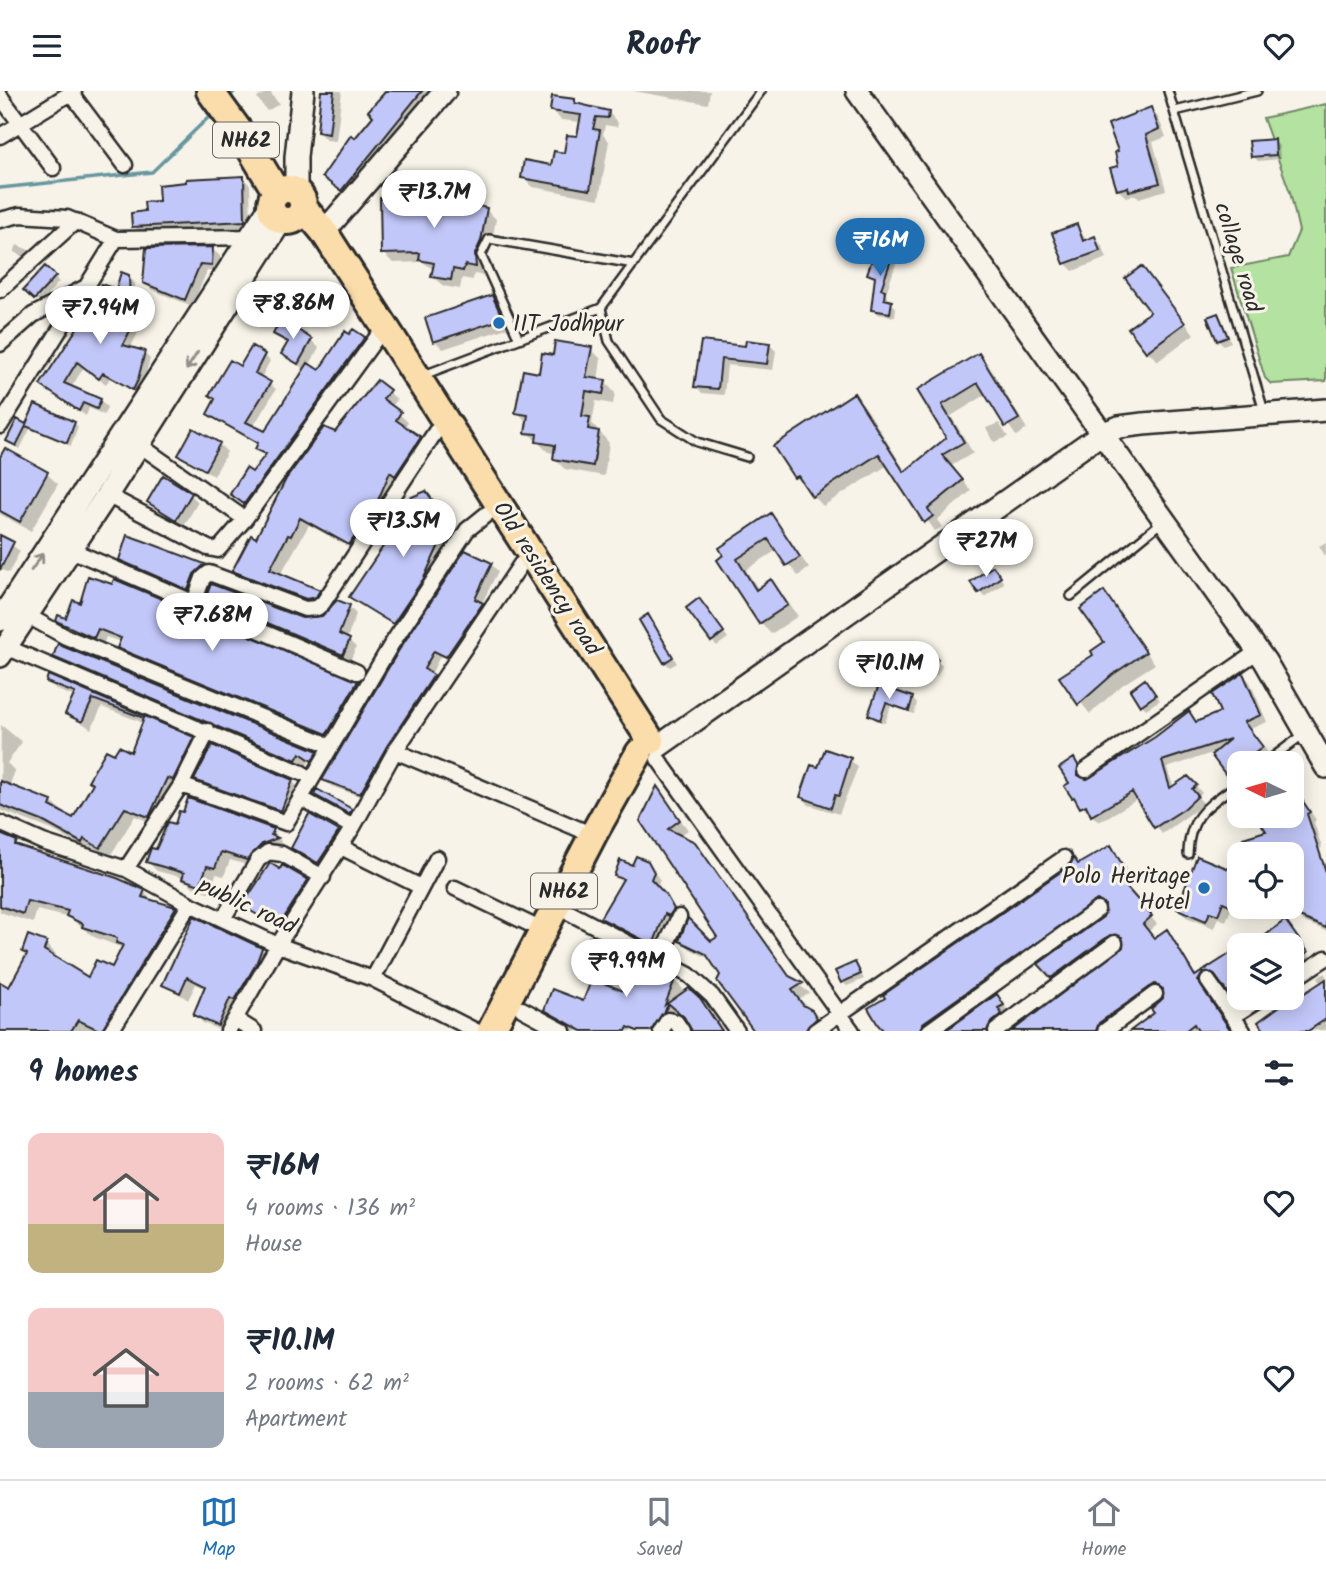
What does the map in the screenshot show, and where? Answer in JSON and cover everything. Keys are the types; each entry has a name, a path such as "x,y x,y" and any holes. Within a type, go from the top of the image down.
{"highway":[{"name":"NH62","path":"210,91 244,138 285,206"},
{"name":"NH62","path":"225,91 256,132 285,206"},
{"name":"Old residency road","path":"285,206 324,232 650,751"},
{"name":"Old residency road","path":"285,206 322,254 521,564 650,751"},
{"name":"NH62","path":"491,1031 593,835 650,751"},
{"name":"NH62","path":"517,1020 650,751"}],"street":[{"path":"285,206 290,91"},
{"path":"12,613 71,550 285,206 296,156 303,91"},
{"path":"324,232 445,91"},
{"path":"857,91 1258,651 1326,767"},
{"path":"0,136 72,92 125,166"},
{"path":"0,96 53,168"},
{"path":"285,206 247,237 12,613 3,652 208,731 302,773"},
{"path":"0,220 20,215 41,215 82,223 112,238 247,237 285,206"},
{"path":"0,291 82,223"},
{"path":"0,426 89,286 112,238"},
{"path":"2,337 33,315 89,286"},
{"path":"107,495 212,550 222,548 377,337"},
{"path":"852,1031 650,751 1101,434 1119,427 1143,423 1326,410"},
{"path":"194,602 203,578 209,573 305,609 317,608 323,603 436,431"},
{"path":"138,444 245,519"},
{"path":"181,785 286,823 391,645 467,530 488,513"},
{"path":"71,550 357,672"},
{"path":"254,1031 232,1025 278,945 353,827 395,751 521,564"},
{"path":"12,613 322,742"},
{"path":"1086,770 1258,651"},
{"path":"126,869 181,785 208,731"},
{"path":"395,751 593,835"},
{"path":"300,798 353,827"},
{"name":"public road","path":"0,823 43,842 126,869 190,904 278,945 373,979 476,1031"},
{"path":"341,847 421,887"},
{"path":"223,919 258,860 268,852 282,854 323,877"},
{"path":"373,979 437,858"},
{"path":"814,1031 1064,858"},
{"path":"455,888 544,930"},
{"path":"111,1031 190,904"},
{"path":"929,1031 1097,911"},
{"path":"570,913 660,958 701,985 737,1031"},
{"path":"660,958 679,917"},
{"path":"996,1031 1115,943"},
{"path":"1304,972 1326,958"},
{"path":"1208,981 1243,1031"},
{"path":"1105,1031 1155,994"},
{"path":"1233,1016 1242,1010"},
{"path":"517,1020 563,1031"},
{"path":"661,1031 668,1020 676,1022 682,1031"}],"lane":[{"path":"417,378 601,308 761,91"},
{"name":"collage road","path":"1168,91 1265,415"},
{"path":"1175,111 1257,91"},
{"path":"519,338 481,255 489,239 634,264"},
{"path":"601,308 609,341 661,419 697,442 747,457"},
{"path":"1071,596 1164,520"},
{"path":"1281,751 1306,732"},
{"path":"1188,854 1188,834 1197,817 1227,793"}],"green space":[{"path":"1326,104 1326,381 1271,384 1265,378 1231,268 1288,257 1299,231 1290,192 1263,118"}],"building":[{"path":"321,91 334,91 329,134 317,132"},
{"path":"386,91 422,91 341,191 322,177 351,135 355,138 373,116 368,111"},
{"path":"552,96 575,99 575,103 609,111 608,118 596,117 593,129 600,130 590,190 521,178 524,160 551,165 554,151 564,153 567,135 577,136 581,115 550,111"},
{"path":"1151,107 1159,129 1146,135 1160,183 1129,191 1128,187 1117,190 1110,168 1118,166 1115,152 1118,151 1108,124"},
{"path":"1275,139 1276,155 1251,157 1249,141"},
{"path":"244,176 245,221 132,227 131,213 145,211 144,202 159,201 158,185 186,182 186,179"},
{"path":"433,187 469,193 467,204 487,208 481,241 475,254 476,267 465,265 463,271 453,269 451,280 431,277 434,263 419,260 420,253 381,254 380,198 407,197 408,205 429,209"},
{"path":"1077,224 1083,241 1095,236 1100,251 1064,264 1052,233"},
{"path":"877,245 894,251 881,289 885,290 884,299 892,301 890,313 871,310 875,277 867,274"},
{"path":"213,247 212,265 200,264 185,300 143,283 146,248"},
{"path":"45,266 56,276 34,300 23,290"},
{"path":"1142,266 1185,323 1146,352 1128,328 1150,312 1125,278"},
{"path":"121,272 129,275 130,306 142,306 123,345 145,351 138,380 133,390 103,373 99,379 77,362 64,383 101,399 97,409 83,403 79,411 40,385 85,316 82,315 88,303 94,307 101,284 116,289"},
{"path":"492,295 503,319 433,342 425,318"},
{"path":"1218,313 1228,337 1217,341 1207,317"},
{"path":"281,319 312,339 298,364 281,354 288,342 273,334"},
{"path":"353,329 365,337 244,504 230,494 246,468 252,472 266,454 255,449 258,443 207,414 215,399 209,395 230,360 240,366 252,346 265,354 255,373 271,382 246,422 265,431 308,363 319,370 345,331 349,334"},
{"path":"746,340 770,343 767,364 721,359 718,389 694,387 701,341 745,346"},
{"path":"555,341 592,347 586,377 606,380 603,394 586,391 582,416 590,417 588,429 599,431 593,466 553,459 555,445 536,442 537,434 525,433 528,415 515,413 523,370 539,373 542,353 553,355"},
{"path":"979,353 1019,419 1005,427 978,383 942,405 964,442 942,455 963,480 928,509 933,516 924,523 879,454 812,497 798,476 794,478 773,446 854,393 904,472 946,438 917,390"},
{"path":"377,380 390,390 383,399 401,412 396,420 421,437 395,476 390,472 376,505 349,545 300,518 291,536 288,535 270,569 320,590 316,597 306,599 232,571 251,535 256,538 286,479 324,427 335,432"},
{"path":"35,404 75,422 67,443 26,426 16,446 6,441 17,419 26,424"},
{"path":"193,428 220,443 205,470 178,455"},
{"path":"5,448 48,472 20,522 0,511 0,457"},
{"path":"163,475 192,493 176,520 147,502"},
{"path":"426,491 449,523 424,578 393,624 349,597 386,542 383,540 394,526 407,499"},
{"path":"771,513 800,557 786,566 768,539 737,559 756,590 771,579 788,605 759,624 717,560 723,555 719,548"},
{"path":"0,535 14,542 0,570"},
{"path":"127,535 205,564 194,574 188,590 119,560"},
{"path":"465,550 492,563 475,599 483,603 446,657 434,651 424,669 434,675 387,746 360,794 322,780 399,650"},
{"path":"993,566 1001,577 978,593 970,582"},
{"path":"88,576 112,584 114,579 358,681 327,734 117,648 121,638 98,629 94,638 56,621 58,615 66,618 73,600 80,603"},
{"path":"211,584 302,618 322,616 337,600 350,605 339,634 350,639 343,655 206,597"},
{"path":"1104,591 1146,652 1112,675 1078,705 1059,677 1093,655 1091,651 1104,642 1080,609"},
{"path":"699,598 724,632 711,642 686,608"},
{"path":"648,614 673,657 664,663 639,620"},
{"path":"58,643 318,751 312,761 300,753 296,760 53,657"},
{"path":"911,649 938,659 932,673 906,663"},
{"path":"1243,673 1261,715 1244,722 1263,747 1258,751 1227,751 1226,775 1211,755 1230,739 1162,761 1170,788 1188,776 1197,785 1192,789 1198,796 1184,809 1154,828 1132,792 1091,816 1086,805 1080,808 1064,786 1069,783 1059,768 1074,758 1078,765 1078,775 1087,779 1155,737 1189,711 1196,722 1220,712 1212,694"},
{"path":"48,675 194,737 173,780 167,778 149,817 125,808 100,848 84,839 82,843 42,821 0,805 0,781 52,801 50,806 73,818 93,783 88,781 106,750 114,754 119,746 131,752 144,718 93,699 82,722 65,714 75,693 46,682"},
{"path":"1145,679 1156,695 1140,706 1130,690"},
{"path":"879,685 913,697 909,711 886,703 880,720 868,715"},
{"path":"212,745 293,780 281,811 194,780"},
{"path":"825,749 851,758 839,796 835,795 831,808 800,797 811,765 818,767"},
{"path":"657,786 680,820 668,829 695,842 789,976 803,983 792,990 817,1018 805,1031 754,1031 717,981 720,975 706,954 679,941 688,918 711,941 717,937 640,821"},
{"path":"317,789 352,809 349,814 314,795"},
{"path":"188,798 274,829 271,835 278,838 262,844 247,860 221,852 215,868 207,866 200,885 182,879 184,873 146,862 151,848 156,849 168,822 175,824 179,811 183,812"},
{"path":"1304,803 1310,812 1307,814 1326,872 1326,928 1304,919 1304,842 1244,842 1243,838 1266,831 1264,828 1304,828"},
{"path":"309,814 339,831 318,863 291,848"},
{"path":"0,834 17,841 15,845 117,878 145,890 142,897 176,907 101,1031 78,1020 71,1031 0,1031 0,982 9,987 27,954 22,952 28,935 47,942 44,950 88,977 96,960 112,967 123,945 116,943 117,938 82,927 83,924 66,916 68,911 27,901 23,914 0,906"},
{"path":"1111,845 1124,868 1114,873 1152,916 1143,924 1154,938 1167,929 1195,976 1227,956 1227,992 1213,973 1203,973 1198,981 1231,1031 1198,1031 1194,1024 1185,1031 1130,1031 1154,1013 1151,1009 1163,998 1163,989 1155,984 1099,1023 1096,1031 1012,1031 1123,947 1122,937 1110,935 1051,978 1038,964 1103,917 1105,905 1097,900 923,1023 919,1031 884,1031 878,1025 868,1008 885,998 883,995 1069,866 1074,858 1078,864"},
{"path":"636,856 648,861 654,872 651,879 666,895 674,909 669,916 665,914 653,945 600,918 623,879 614,876 620,860 632,865"},
{"path":"1197,856 1227,868 1227,904 1223,902 1218,915 1210,912 1206,921 1177,909"},
{"path":"270,863 280,869 282,865 308,880 282,921 278,919 275,925 242,906"},
{"path":"194,916 262,948 235,1000 230,998 218,1026 193,1015 205,986 187,977 180,993 162,985"},
{"path":"1285,920 1294,933 1268,933"},
{"path":"589,937 618,951 601,982 626,992 638,963 675,979 665,1005 689,988 700,998 722,1031 692,1031 684,1017 669,1004 651,1031 637,1031 628,1027 626,1031 582,1031 544,1010 552,989 583,1001 595,971 576,959"},
{"path":"855,962 861,974 841,983 835,971"},
{"path":"1326,979 1326,1019 1308,1031 1265,1031 1258,1022 1274,1010 1304,1010 1304,993"},
{"path":"997,994 1004,1005 998,1008 1002,1014 990,1024 987,1031 945,1031"}],"waterway":[{"path":"227,99 235,91"},
{"path":"0,188 152,172 214,112"}],"place":[{"name":"IIT Jodhpur","path":"499,323"},
{"name":"Polo Heritage Hotel","path":"1204,888"}]}
